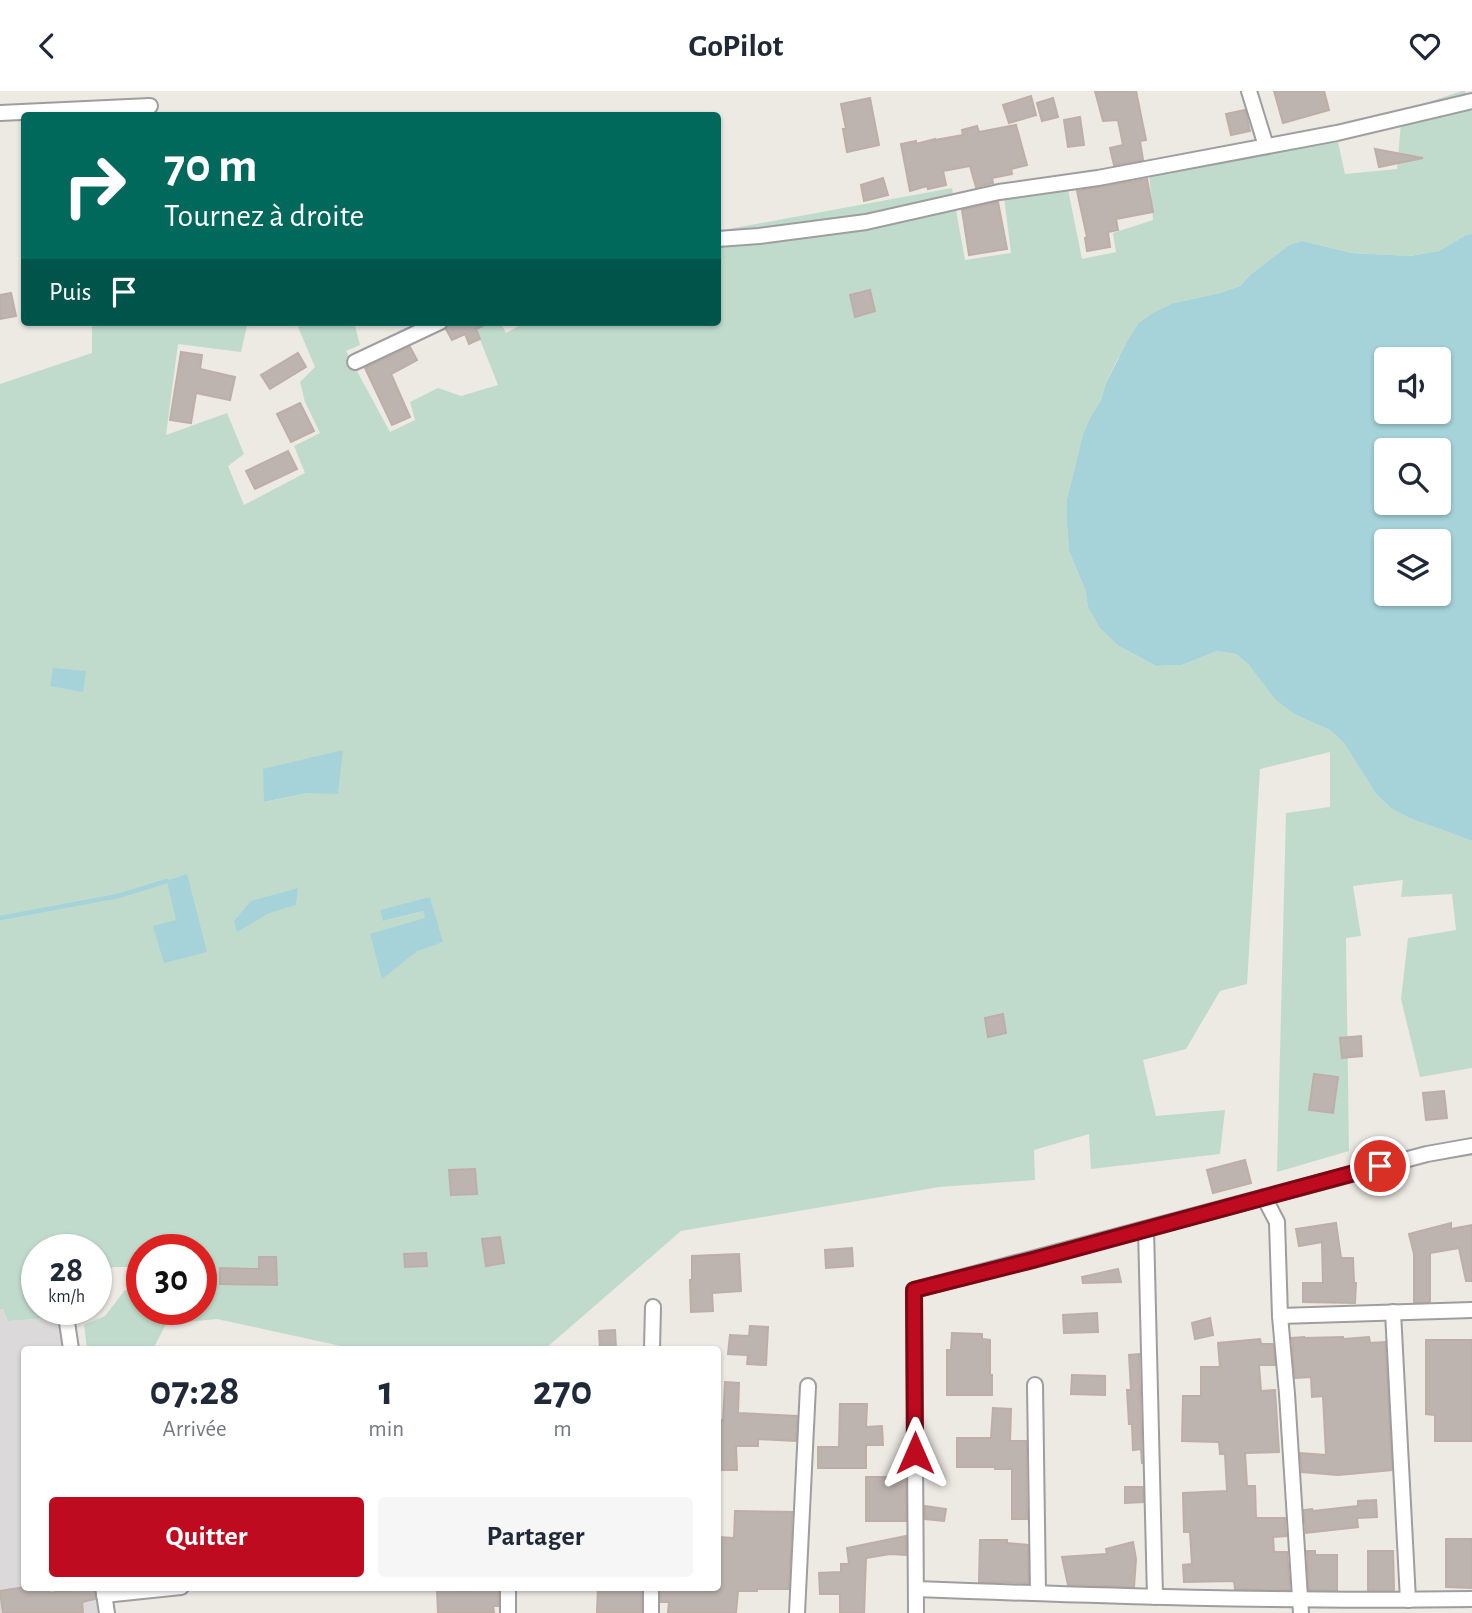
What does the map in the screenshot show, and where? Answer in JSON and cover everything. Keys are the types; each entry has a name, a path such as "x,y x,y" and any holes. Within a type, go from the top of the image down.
{"street":[{"path":"1249,91 1266,146"},
{"path":"721,239 866,222 999,192 1098,178 1337,133 1472,101"},
{"path":"21,112 150,106"},
{"path":"0,113 21,112"},
{"path":"355,362 432,326"},
{"path":"916,1613 914,1290 1264,1196 1427,1154 1472,1146"},
{"path":"1264,1196 1277,1222 1280,1316 1301,1606"},
{"path":"1146,1229 1155,1597"},
{"path":"652,1346 653,1307"},
{"path":"1280,1316 1472,1310"},
{"path":"1393,1312 1408,1600"},
{"path":"67,1325 71,1346"},
{"path":"1035,1385 1038,1593"},
{"path":"797,1613 808,1386"},
{"path":"916,1589 1155,1597 1301,1606 1472,1599"},
{"path":"104,1591 107,1613"},
{"path":"508,1591 508,1613"},
{"path":"651,1591 651,1613"}],"shaded area":[{"path":"0,1309 3,1309 8,1321 21,1320 21,1325 61,1325 64,1346 21,1346 21,1591 96,1591 99,1613 0,1613"}],"green space":[{"path":"1465,91 1472,112 1472,234 1439,251 1410,256 1352,253 1302,241 1289,245 1240,286 1174,303 1118,358 1101,400 1083,434 1067,499 1069,551 1085,589 1088,607 1119,646 1156,666 1182,665 1217,651 1236,654 1296,715 1330,730 1344,743 1376,794 1391,808 1472,841 1472,1068 1420,1077 1401,999 1408,938 1456,930 1452,894 1401,897 1403,880 1353,886 1361,936 1346,938 1349,1151 1277,1172 1286,813 1330,807 1330,752 1260,769 1247,984 1220,991 1186,1049 1143,1060 1156,1116 1225,1110 1220,1154 1091,1169 1089,1134 1034,1150 1035,1180 939,1187 681,1231 548,1346 341,1346 217,1319 217,1234 126,1234 126,1267 112,1268 112,1234 21,1234 21,1320 8,1321 3,1309 0,1309 0,384 92,353 92,326 247,326 241,352 178,344 166,435 227,413 244,454 228,466 244,505 305,473 294,446 320,433 305,402 300,382 315,367 300,326 355,326 360,345 346,351 390,432 415,420 410,402 438,388 461,396 498,385 475,326 502,326 506,333 519,326 721,326 721,230 952,188 965,260 1011,253 1003,189 1066,180 1082,259 1116,252 1113,233 1153,220 1148,162 1334,124 1345,174 1397,169 1402,111","holes":["342,751 338,793 307,793 265,802","430,897 442,942 416,952 426,919 423,911 383,921"]},
{"path":"125,1290 126,1325 165,1325 155,1346 87,1346 84,1325 112,1325 112,1307"}],"water":[{"path":"1472,234 1472,841 1391,808 1376,794 1344,743 1330,730 1296,715 1276,700 1249,665 1236,654 1217,651 1182,665 1156,666 1119,646 1100,628 1088,607 1085,589 1069,551 1067,525 1067,499 1083,434 1101,400 1106,383 1139,323 1174,303 1240,286 1289,245 1302,241 1352,253 1410,256 1439,251"},
{"path":"53,668 86,671 83,692 50,686"},
{"path":"343,750 338,794 307,793 264,802 263,769"},
{"path":"187,874 207,952 164,963 153,926 176,920 167,881"},
{"path":"298,888 296,905 269,913 237,932 234,921 251,901"},
{"path":"430,897 443,942 416,952 382,979 370,934 425,918 423,911 383,921 380,910"}],"building":[{"path":"1095,91 1136,91 1146,140 1140,141 1143,160 1114,165 1110,148 1123,145 1118,120 1103,121"},
{"path":"1274,91 1324,91 1329,110 1283,123"},
{"path":"1031,96 1036,115 1009,123 1003,105"},
{"path":"870,98 879,145 847,152 841,104"},
{"path":"1053,98 1058,117 1042,121 1037,103"},
{"path":"1245,110 1250,131 1231,135 1226,114"},
{"path":"1080,117 1084,145 1068,147 1064,120"},
{"path":"1016,125 1027,165 1011,169 1012,174 992,178 993,183 976,187 970,166 943,171 946,185 928,189 927,186 910,191 901,144 916,141 916,144 963,135 962,130 977,126 979,132"},
{"path":"1375,149 1423,158 1379,167"},
{"path":"883,178 888,195 864,201 861,185"},
{"path":"1147,179 1153,212 1116,219 1118,230 1108,232 1110,247 1087,251 1087,237 1077,191"},
{"path":"998,202 1007,249 969,255 962,210"},
{"path":"870,290 875,311 855,317 850,295"},
{"path":"11,293 16,316 0,319 0,295"},
{"path":"448,326 482,326 476,329 480,339 469,344 465,334 452,340 446,329"},
{"path":"410,347 417,360 391,374 410,417 392,425 365,368"},
{"path":"181,352 202,355 200,369 235,377 230,400 196,393 191,423 170,420"},
{"path":"298,353 306,367 270,389 261,375"},
{"path":"300,403 314,431 291,442 277,414"},
{"path":"288,451 297,469 255,489 246,471"},
{"path":"1003,1014 1006,1033 988,1037 985,1018"},
{"path":"1361,1036 1362,1056 1342,1058 1340,1038"},
{"path":"1314,1074 1338,1077 1333,1113 1309,1110"},
{"path":"1444,1091 1447,1118 1426,1120 1423,1093"},
{"path":"1245,1160 1251,1183 1213,1193 1207,1170"},
{"path":"475,1169 477,1194 451,1195 449,1170"},
{"path":"1336,1223 1341,1258 1353,1258 1355,1303 1303,1302 1303,1283 1323,1283 1322,1242 1299,1246 1296,1229"},
{"path":"1451,1223 1451,1229 1472,1225 1472,1281 1466,1281 1459,1248 1430,1253 1430,1302 1414,1302 1414,1254 1409,1234"},
{"path":"500,1237 504,1263 486,1266 482,1239"},
{"path":"852,1248 853,1266 826,1268 825,1250"},
{"path":"426,1253 427,1266 405,1267 404,1254"},
{"path":"739,1254 741,1291 712,1293 713,1311 691,1312 692,1256"},
{"path":"259,1257 276,1257 277,1285 220,1284 220,1268 259,1269"},
{"path":"1118,1269 1121,1282 1083,1283 1082,1277"},
{"path":"1097,1313 1098,1332 1064,1333 1063,1315"},
{"path":"1210,1318 1213,1335 1195,1339 1192,1323"},
{"path":"750,1326 768,1327 766,1365 747,1364 748,1355 728,1354 730,1335 749,1336"},
{"path":"615,1330 616,1346 600,1346 599,1331"},
{"path":"952,1333 982,1334 982,1339 990,1340 992,1395 947,1395 947,1350 951,1350"},
{"path":"1369,1337 1370,1343 1385,1342 1392,1470 1338,1475 1302,1472 1300,1453 1326,1455 1323,1396 1312,1397 1311,1377 1295,1378 1292,1338"},
{"path":"1260,1339 1261,1344 1273,1344 1275,1365 1259,1365 1261,1391 1275,1390 1279,1452 1245,1453 1247,1486 1255,1486 1256,1518 1285,1518 1286,1536 1273,1537 1274,1552 1287,1552 1290,1590 1235,1589 1234,1581 1184,1582 1183,1565 1192,1564 1190,1532 1184,1532 1183,1493 1227,1491 1225,1454 1220,1454 1219,1442 1182,1441 1183,1396 1201,1396 1201,1367 1220,1367 1218,1343"},
{"path":"1426,1340 1472,1340 1472,1441 1435,1441 1435,1415 1426,1414"},
{"path":"1139,1354 1142,1464 1141,1449 1133,1450 1127,1390 1131,1390 1129,1355"},
{"path":"1072,1375 1105,1376 1105,1395 1071,1394"},
{"path":"725,1382 739,1383 738,1413 797,1416 796,1441 758,1439 758,1446 736,1446 737,1470 721,1470"},
{"path":"840,1404 867,1404 866,1427 882,1426 883,1445 866,1445 866,1468 818,1468 818,1447 839,1447"},
{"path":"993,1408 1011,1409 1010,1441 1026,1441 1027,1519 1012,1519 1012,1469 957,1467 957,1438 991,1438"},
{"path":"866,1477 906,1477 906,1521 866,1521"},
{"path":"1125,1487 1143,1487 1143,1502 1125,1503"},
{"path":"1376,1500 1377,1517 1357,1518 1358,1527 1306,1533 1304,1510 1358,1506 1358,1501"},
{"path":"925,1506 946,1509 944,1521 925,1519"},
{"path":"735,1511 792,1512 789,1589 738,1591 736,1613 668,1613 669,1602 661,1602 661,1591 721,1591 721,1537 734,1538"},
{"path":"906,1536 906,1555 890,1554 866,1558 864,1613 840,1613 840,1594 820,1594 819,1573 841,1572 841,1564 849,1564 847,1548"},
{"path":"1446,1539 1472,1539 1472,1588 1446,1587"},
{"path":"980,1540 1007,1540 1007,1543 1028,1545 1028,1583 979,1582"},
{"path":"1133,1542 1136,1559 1134,1587 1068,1585 1062,1557 1107,1554 1106,1549"},
{"path":"1307,1551 1315,1551 1315,1555 1337,1555 1337,1590 1309,1590"},
{"path":"1368,1551 1393,1551 1394,1590 1368,1590"},
{"path":"21,1588 21,1591 49,1593 94,1591 95,1599 82,1602 83,1613 3,1613 0,1591"},
{"path":"437,1591 498,1591 498,1606 493,1606 494,1612 438,1613"},
{"path":"598,1591 641,1591 641,1613 597,1613"}],"waterway":[{"path":"0,918 118,896 167,881"}],"route":[{"path":"915,1453 914,1290 1380,1166"}]}
